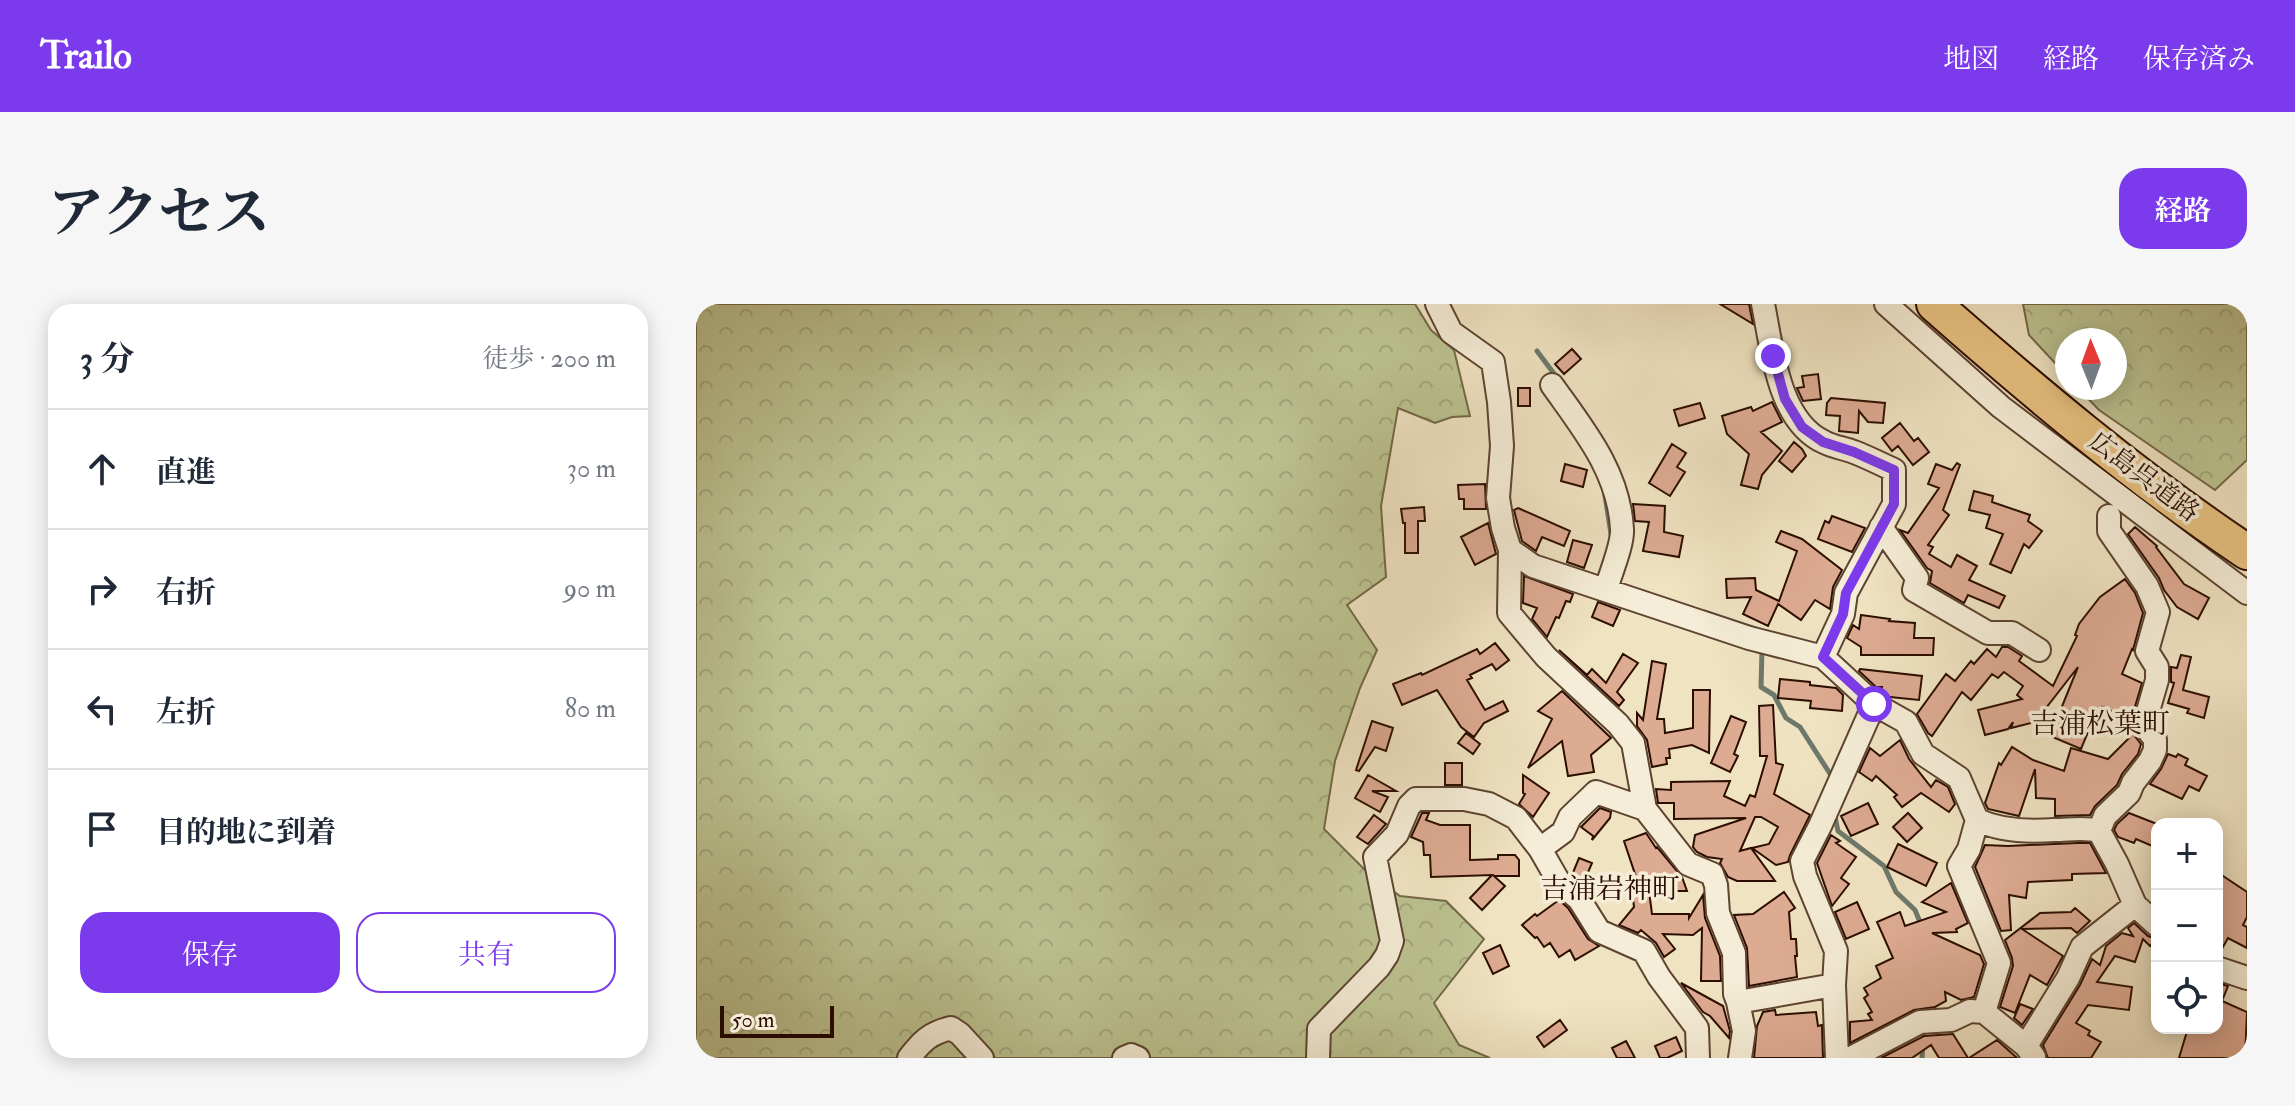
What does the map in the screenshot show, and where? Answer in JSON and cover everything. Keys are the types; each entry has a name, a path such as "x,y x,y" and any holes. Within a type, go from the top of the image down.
{"highway":[{"name":"広島呉道路","path":"1934,304 2117,458 2247,552"}],"street":[{"path":"1437,304 1451,332 1493,362 1502,446 1498,498 1510,550 1509,613 1546,657 1618,724 1633,743 1645,809 1688,864 1712,874 1718,913 1734,953 1735,994 1744,1031 1740,1058"},
{"path":"1763,304 1785,399 1802,427 1823,442 1894,470 1894,504 1846,593 1843,614 1823,657"},
{"path":"1886,304 2001,407 2247,593"},
{"path":"1552,385 1590,437 1612,477 1622,532 1606,590"},
{"path":"2099,831 2105,816 2129,793 2155,750 2155,739 2144,725 2157,680 2157,667 2147,651 2158,612 2147,586 2109,531 2109,516"},
{"path":"1881,527 1917,578 1914,590 1988,633 2012,633 2039,650"},
{"path":"1510,550 1533,566 1749,638 1823,657 1874,704 1906,722 1923,754 1959,778 1977,820 1969,849 1959,866 1999,963 1984,1012"},
{"path":"1837,1058 1836,951 1805,876 1802,861 1874,704"},
{"path":"1540,849 1563,832 1570,817 1596,792 1645,809"},
{"path":"1318,1058 1319,1029 1387,955 1392,941 1375,857 1397,834 1409,806 1416,799 1464,799 1489,804 1516,818 1540,849 1559,882 1579,899 1599,931 1644,951 1697,1028 1698,1058"},
{"path":"1977,820 1995,828 2039,831 2090,828 2099,831 2135,905 2151,920"},
{"path":"1851,1058 1920,1022 1951,1020 1970,1011 1984,1012 2030,1052 2082,947 2135,905"},
{"path":"2223,970 2247,978"},
{"path":"1738,1002 1834,985"},
{"path":"909,1058 935,1032 951,1028 982,1058"},
{"path":"1124,1058 1131,1055 1138,1058"}],"green space":[{"path":"696,304 1415,304 1431,330 1454,350 1470,416 1452,417 1435,423 1398,408 1381,506 1386,577 1347,605 1377,650 1360,688 1335,761 1324,829 1368,873 1400,896 1446,901 1484,939 1434,1003 1459,1045 1490,1058 696,1058"},
{"path":"2023,304 2247,304 2247,460 2215,490 2099,410 2089,400 2127,400 2127,328 2055,328 2055,363 2029,335"}],"building":[{"path":"1720,304 1749,304 1753,324"},
{"path":"1572,349 1581,359 1564,374 1555,364"},
{"path":"1818,374 1821,399 1803,401 1797,388 1804,387 1802,376"},
{"path":"1518,388 1530,388 1530,406 1518,406"},
{"path":"1831,398 1885,403 1883,423 1868,422 1859,411 1858,433 1839,431 1840,416 1826,415 1827,403"},
{"path":"1772,402 1782,422 1761,432 1782,451 1762,475 1758,489 1741,485 1749,454 1727,434 1722,416 1751,407 1753,411"},
{"path":"1700,403 1705,418 1679,426 1674,410"},
{"path":"1900,423 1914,441 1918,438 1929,452 1913,465 1898,446 1892,451 1882,438"},
{"path":"1794,442 1806,456 1792,472 1779,461"},
{"path":"1672,444 1686,453 1677,467 1685,472 1670,496 1649,483"},
{"path":"1957,463 1960,465 1943,510 1949,515 1928,545 1933,547 1929,554 1951,567 1957,555 1977,566 1969,580 2005,596 1999,608 1968,595 1964,603 1930,583 1932,571 1900,530 1908,533 1939,488 1928,484 1936,464 1952,470"},
{"path":"1565,464 1587,470 1583,487 1561,481"},
{"path":"1485,484 1486,509 1464,509 1464,499 1459,499 1458,485"},
{"path":"1974,491 1993,496 1992,502 2030,515 2028,521 2042,531 2029,548 2024,544 2011,573 1990,564 2003,534 1986,528 1990,515 1969,510"},
{"path":"1633,504 1665,506 1664,532 1683,536 1679,557 1643,551 1649,522 1635,521"},
{"path":"1424,507 1425,521 1418,521 1418,553 1405,553 1405,523 1401,509"},
{"path":"1518,508 1570,531 1564,546 1542,537 1536,551 1522,541 1514,510"},
{"path":"1832,516 1865,528 1852,552 1818,539 1825,521 1829,523"},
{"path":"1488,523 1496,554 1475,565 1461,537"},
{"path":"2135,527 2157,546 2184,584 2209,598 2198,619 2177,607 2164,590 2128,534"},
{"path":"1781,531 1802,539 1842,570 1833,587 1830,609 1815,600 1801,620 1778,604 1768,626 1743,614 1751,597 1727,598 1726,579 1755,578 1756,590 1779,601 1797,551 1776,542"},
{"path":"1573,540 1592,545 1584,568 1567,562"},
{"path":"1524,576 1573,594 1570,602 1566,601 1559,618 1556,617 1547,637 1532,619 1537,608 1523,603"},
{"path":"2125,579 2143,613 2133,650 2122,674 2142,683 2131,720 2102,707 2103,720 2093,720 2081,749 2050,736 2078,667 2035,722 2011,728 2013,722 2008,729 1985,735 1978,710 2022,699 2017,695 2023,686 2004,672 1998,678 1992,674 1971,700 1962,692 1932,736 1928,733 1917,714 1946,674 1955,681 1971,661 1974,664 1987,649 1996,657 2002,647 2008,647 2022,656 2019,661 2053,686 2077,636 2079,624 2100,597"},
{"path":"1598,602 1620,610 1613,626 1592,617"},
{"path":"1861,615 1915,623 1914,638 1934,638 1933,655 1861,655 1861,647 1847,638 1853,625 1859,629"},
{"path":"1495,643 1509,660 1496,670 1492,664 1470,675 1472,678 1467,680 1485,710 1503,701 1508,711 1484,723 1474,737 1461,727 1437,690 1402,705 1393,684 1422,675 1477,649 1480,654"},
{"path":"1559,650 1587,675 1592,669 1606,683 1623,654 1638,663 1617,692 1624,700 1619,706"},
{"path":"2181,655 2191,657 2183,690 2209,697 2204,718 2187,713 2189,709 2168,703 2174,683 2171,682 2171,667 2177,668"},
{"path":"1652,661 1666,664 1657,719 1664,719 1665,733 1693,728 1693,690 1710,690 1709,753 1692,745 1669,749 1667,764 1652,767 1647,740 1637,726 1637,713 1643,720"},
{"path":"1860,669 1922,676 1919,700 1890,697 1881,692 1882,687 1876,687"},
{"path":"1780,679 1836,688 1843,695 1842,711 1810,708 1811,701 1778,698"},
{"path":"1562,691 1611,738 1591,755 1594,772 1568,776 1562,741 1528,768 1552,719 1538,711"},
{"path":"1773,705 1776,763 1783,765 1774,794 1810,815 1788,862 1776,865 1752,848 1769,844 1778,827 1755,817 1740,851 1751,848 1775,881 1737,881 1728,877 1720,863 1722,859 1707,857 1693,847 1695,835 1746,818 1674,819 1674,803 1658,803 1656,789 1671,790 1671,782 1730,781 1724,796 1745,806 1750,795 1755,797 1767,756 1760,756 1759,706"},
{"path":"1731,716 1746,722 1734,754 1738,756 1730,772 1711,763"},
{"path":"1372,721 1393,728 1386,751 1375,747 1359,771 1356,770"},
{"path":"1466,733 1480,744 1473,754 1458,743"},
{"path":"2133,734 2141,744 2138,754 2117,785 2090,815 2055,816 2055,799 2036,798 2035,769 2019,816 1988,809 1985,803 1999,763 2001,765 2012,747 2033,760 2064,771 2071,748 2108,759"},
{"path":"1900,740 1909,759 1931,787 1936,780 1948,787 1955,804 1949,812 1921,793 1902,807 1894,797 1897,795 1876,776 1872,781 1859,772 1870,748 1880,756"},
{"path":"2168,754 2176,757 2178,754 2188,759 2185,765 2207,776 2199,791 2189,786 2182,799 2150,784"},
{"path":"1445,763 1462,763 1462,785 1445,785"},
{"path":"1368,775 1396,791 1372,791 1388,797 1380,812 1355,798"},
{"path":"1523,775 1549,793 1533,817 1519,804 1525,794"},
{"path":"1868,803 1878,824 1851,836 1841,816"},
{"path":"1600,808 1611,812 1610,818 1592,840 1593,836 1581,827"},
{"path":"1422,813 1429,813 1426,820 1440,825 1470,825 1470,860 1515,855 1519,860 1519,876 1494,876 1505,886 1482,910 1470,898 1492,875 1431,877 1430,855 1424,855 1423,842 1411,837"},
{"path":"1908,813 1922,828 1907,842 1893,827"},
{"path":"2129,813 2151,822 2151,845 2136,839 2134,843 2118,837 2114,830"},
{"path":"1374,815 1386,824 1368,844 1357,837"},
{"path":"1646,833 1682,877 1687,891 1649,891 1652,914 1689,914 1689,918 1703,895 1705,918 1720,956 1721,981 1701,981 1702,928 1693,935 1663,934 1675,949 1664,957 1656,943 1641,930 1638,933 1619,925 1634,907 1632,890 1640,889 1624,841"},
{"path":"1831,835 1840,841 1836,843 1856,857 1841,878 1849,884 1832,906 1817,863"},
{"path":"2090,843 2106,873 2072,874 2072,880 2028,882 2026,898 2009,895 2011,930 2001,931 1975,867 1985,845"},
{"path":"1898,844 1937,863 1926,886 1887,867"},
{"path":"1579,858 1592,863 1583,884 1572,875"},
{"path":"2223,876 2247,892 2247,917 2243,925 2247,927 2247,948 2228,938 2223,947"},
{"path":"1951,883 1968,923 1956,929 1957,932 1932,933 1980,955 1984,964 1974,997 1961,1000 1945,992 1946,1001 1935,1007 1914,1010 1850,1043 1850,1022 1872,1020 1868,1014 1872,1012 1864,998 1868,995 1864,988 1881,978 1876,966 1893,958 1877,922 1900,912 1905,926 1946,912 1922,902"},
{"path":"1784,892 1795,908 1789,912 1791,939 1796,939 1797,977 1749,986 1747,948 1734,915 1753,914"},
{"path":"1559,900 1568,908 1588,939 1599,946 1575,960 1570,950 1559,957 1550,943 1544,947 1522,925"},
{"path":"1857,902 1869,929 1846,939 1835,912"},
{"path":"2075,908 2090,921 2077,933 2071,928 2022,929 2063,956 2047,985 2030,975 2015,1013 2000,1007 2013,966 2005,940 2040,913 2071,912"},
{"path":"2134,923 2151,937 2151,945 2143,939 2135,962 2115,956 2097,982 2132,987 2129,1010 2088,1005 2076,1023 2101,1042 2091,1058 2048,1058 2043,1045 2080,985 2092,959 2100,965 2106,946 2122,933 2133,936 2128,928"},
{"path":"1500,945 1509,966 1493,974 1483,953"},
{"path":"1681,983 1723,1006 1729,1038 1703,1012"},
{"path":"2223,1001 2247,1012 2245,1058 2179,1058 2186,1034 2223,1034"},
{"path":"2020,1004 2033,1009 2022,1025 2014,1018"},
{"path":"1775,1010 1776,1015 1816,1012 1818,1026 1822,1025 1823,1058 1754,1058 1757,1026 1763,1012"},
{"path":"1560,1020 1567,1030 1544,1047 1537,1037"},
{"path":"1953,1034 1968,1058 1939,1058 1931,1045 1912,1058 1881,1058 1924,1036"},
{"path":"1676,1037 1682,1051 1660,1058 1655,1046"},
{"path":"1997,1040 2017,1058 1969,1058"},
{"path":"1626,1041 1635,1058 1617,1058 1612,1048"}],"waterway":[{"path":"1537,351 1558,379"},
{"path":"1603,483 1612,540"},
{"path":"1705,612 1756,629"},
{"path":"1762,649 1761,687 1774,695 1786,718 1800,727 1834,780"},
{"path":"1834,812 1838,831 1884,866 1896,892 1915,910 1922,927"},
{"path":"1922,1058 1924,1027"}],"district":[{"name":"吉浦松葉町","path":"2100,724"},
{"name":"吉浦岩神町","path":"1610,889"}],"route":[{"path":"1773,356 1785,399 1802,427 1823,442 1894,470 1894,504 1846,593 1843,614 1823,657 1874,704"}]}
